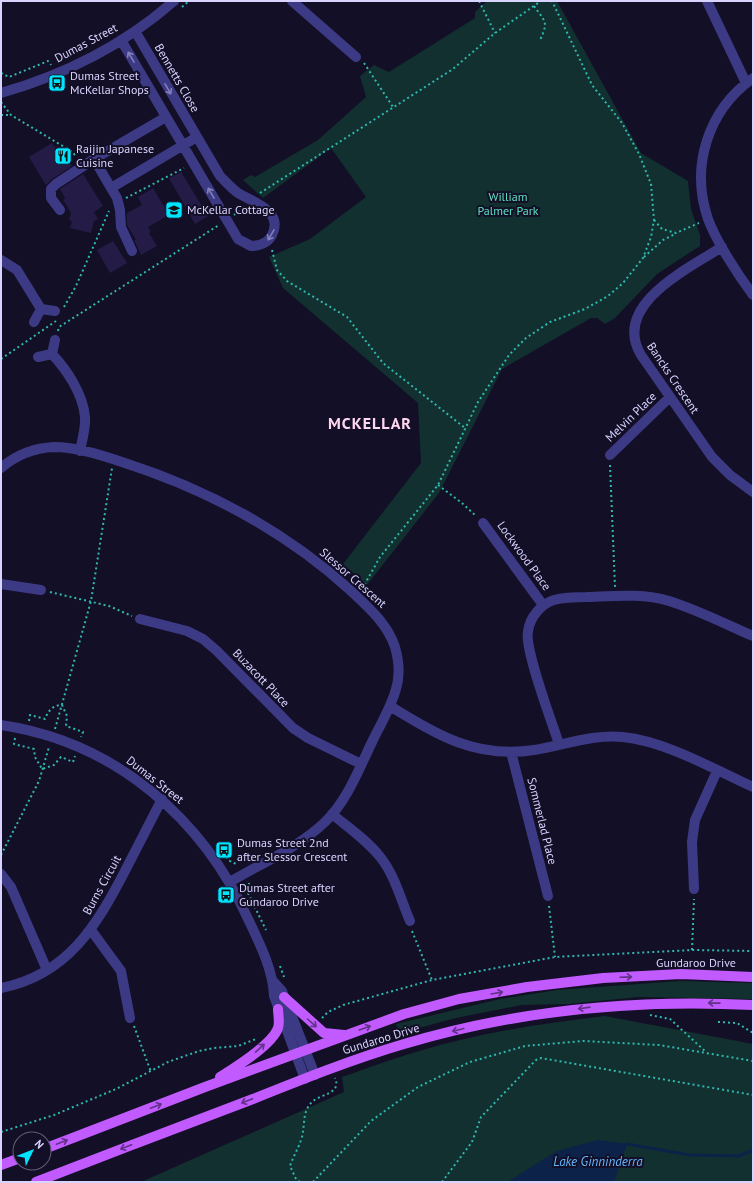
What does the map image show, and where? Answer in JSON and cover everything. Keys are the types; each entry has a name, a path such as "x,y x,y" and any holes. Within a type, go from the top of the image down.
{"main road":[{"name":"Gundaroo Drive","path":"52,1146 346,1035 404,1014 452,1001 528,987 603,978 681,974 753,976"},
{"path":"284,997 324,1034 346,1035"},
{"name":"Gundaroo Drive","path":"36,1182 315,1075 406,1043 465,1028 524,1016 593,1006 669,1002 753,1005"},
{"path":"205,1087 248,1059 271,1038 279,1028 278,1009"},
{"path":"1,1165 12,1161"}],"street":[{"name":"Dumas Street","path":"1,93 18,88 74,66 135,31 174,1"},
{"path":"292,1 356,57"},
{"path":"706,1 749,80 729,100 711,129 703,151 701,186 708,220 722,247 753,295"},
{"name":"Bennetts Close","path":"135,31 220,176 232,188 268,210 273,219 274,229 267,241"},
{"path":"121,40 238,239 247,245 258,245 267,241"},
{"path":"60,210 51,198 51,189 56,184 94,159 166,117"},
{"path":"111,188 197,137"},
{"path":"94,159 117,198 120,210 121,227 132,251"},
{"name":"Bancks Crescent","path":"722,247 664,285 644,305 636,316 633,329 637,349 712,457 730,475 753,492"},
{"path":"1,260 17,270 41,309 58,313"},
{"path":"34,322 41,309"},
{"path":"52,354 55,340"},
{"path":"38,357 52,354"},
{"path":"52,354 67,370 84,412 84,430 80,451"},
{"name":"Melvin Place","path":"610,456 670,398"},
{"name":"Slessor Crescent","path":"1,468 14,458 37,449 62,448 80,451 146,470 210,496 241,512 300,550 356,596 382,621 395,648 398,677 390,706 344,799 332,814 309,836 230,882"},
{"name":"Lockwood Place","path":"483,523 543,606"},
{"path":"1,584 41,590"},
{"path":"559,744 527,644 529,625 534,614 543,606 554,600 565,598 632,595 668,601 753,636"},
{"name":"Buzacott Place","path":"140,619 187,631 203,639 217,651 293,728 308,738 361,764"},
{"path":"390,706 449,740 479,749 511,752 535,750 597,737 636,739 662,746 753,787"},
{"name":"Dumas Street","path":"1,725 29,726 115,765 162,799 200,837 230,882 253,929 273,981 284,997 315,1075"},
{"name":"Sommerlad Place","path":"511,752 548,896"},
{"path":"694,889 692,842 695,820 717,770"},
{"name":"Burns Circuit","path":"1,988 21,982 47,970 66,956 91,930 104,910 162,799"},
{"path":"332,814 369,845 382,859 389,870 410,921"},
{"path":"1,874 11,888 47,970"},
{"path":"91,930 121,971 130,1018"},
{"name":"Dumas Street","path":"273,981 274,996 278,1009 305,1079"}],"path":[{"path":"479,1 495,33"},
{"path":"55,322 59,327 227,220 239,212 267,187 453,69 495,33 541,1"},
{"path":"552,1 592,85 622,123 639,154 651,184 654,220 651,237 643,258"},
{"path":"534,6 546,27 540,40"},
{"path":"356,57 366,64 393,107"},
{"path":"1,73 9,77 48,62 51,65"},
{"path":"46,67 55,63"},
{"path":"19,72 20,77"},
{"path":"1,102 11,115 67,148 78,158"},
{"path":"1,115 11,115"},
{"path":"1,359 55,322 58,313 76,286 110,210"},
{"path":"654,220 662,229 676,233"},
{"path":"356,596 362,590 380,557 438,485 484,392 509,355 520,342 550,322 585,309 608,296 623,283 643,258 663,240 708,220"},
{"path":"267,241 273,252 277,270 287,281 347,317 383,362 465,428"},
{"path":"610,456 615,596"},
{"path":"438,485 462,503 483,523"},
{"path":"41,590 66,594 109,606 140,619"},
{"path":"29,726 30,715 44,719 50,710 57,705 62,705 67,716 66,726 83,732 81,738"},
{"path":"15,737 14,744 34,749 35,757 42,769 54,765 61,757 73,762 75,756"},
{"path":"71,755 82,760"},
{"path":"692,950 694,889"},
{"path":"548,896 555,957"},
{"path":"410,921 432,980"},
{"path":"319,1020 328,1012 344,1005 432,980 555,957 692,950 753,951"},
{"path":"649,1015 670,1019 707,1053"},
{"path":"130,1018 151,1072"},
{"path":"718,1022 737,1023 753,1033"},
{"path":"1,1132 54,1115 151,1072 168,1062 199,1051 238,1046 259,1037"},
{"path":"313,1182 371,1121 418,1087 470,1062 525,1046 583,1041 659,1045 753,1061"},
{"path":"442,1182 472,1142 481,1117 536,1060 541,1058 753,1095"},
{"path":"300,1182 296,1179 290,1166 302,1138 304,1115 313,1101 333,1092 337,1081"}],"green space":[{"name":"William Palmer Park","path":"487,1 557,1 641,153 688,181 691,209 700,235 700,246 657,274 615,318 605,324 597,318 591,318 502,369 439,493 367,585 343,564 421,463 418,403 283,288 269,257 310,239 366,197 331,148 263,198 243,180 251,175 255,177 318,140 366,97 360,76 374,65 389,72 475,18 475,12"},
{"path":"680,981 753,983 753,999 638,997 570,1004 522,1005 456,1018 400,1033 396,1024 500,999 557,990"},
{"path":"605,1016 753,1044 753,1182 141,1182 344,1092 342,1077 411,1054 471,1037 528,1026"}],"water":[{"name":"Lake Ginninderra","path":"598,1140 627,1144 614,1182 507,1182 557,1151"}],"building":[{"path":"52,143 57,150 61,147 72,166 52,179 46,185 29,157"},
{"path":"181,172 208,216 195,224 169,178"},
{"path":"83,174 103,206 94,212 98,219 94,221 91,233 70,228 72,221 69,220 71,213 63,200 65,198 60,189"},
{"path":"153,188 169,215 148,227 151,232 149,233 157,246 141,255 134,240 136,240 127,225 127,213 142,205 138,197"},
{"path":"113,241 127,263 110,273 97,250"}],"waterway":[{"path":"625,1146 627,1144 690,1155 739,1156 753,1150"}],"place":[{"name":"Dumas Street McKellar Shops","path":"57,83"},
{"name":"Raijin Japanese Cuisine","path":"63,156"},
{"name":"McKellar Cottage","path":"174,210"},
{"name":"Dumas Street 2nd after Slessor Crescent","path":"224,850"},
{"name":"Dumas Street after Gundaroo Drive","path":"226,895"}],"district":[{"name":"MCKELLAR","path":"370,423"}]}
